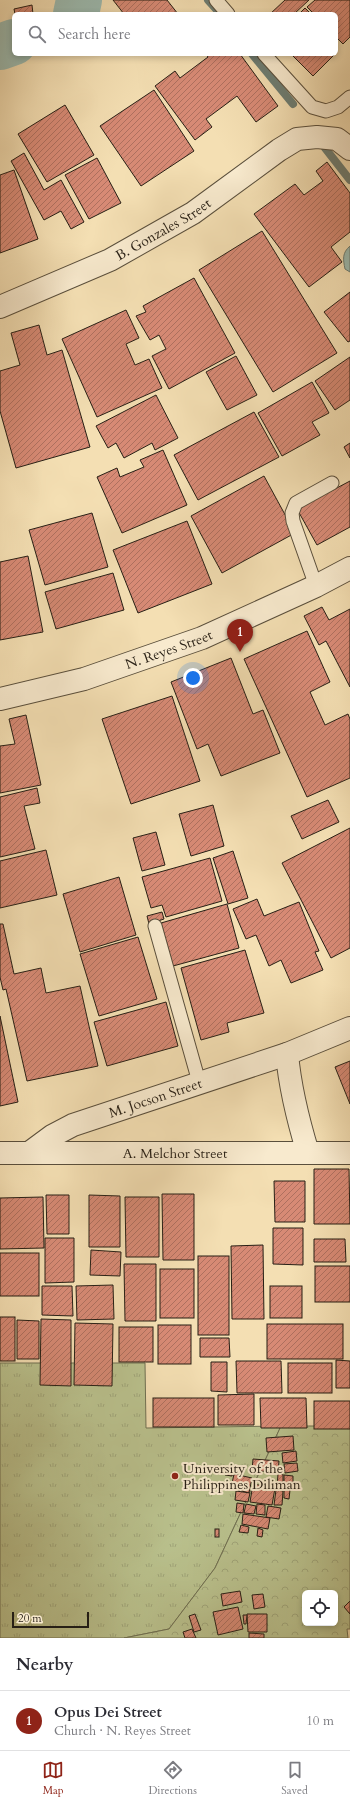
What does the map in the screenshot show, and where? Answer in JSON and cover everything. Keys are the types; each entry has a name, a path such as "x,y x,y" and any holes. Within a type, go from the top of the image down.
{"street":[{"name":"B. Gonzales Street","path":"0,307 110,260 193,213 279,150 297,139 317,137 338,138 350,149"},
{"name":"N. Reyes Street","path":"0,699 84,679 202,638 316,586 350,568"},
{"name":"M. Jocson Street","path":"30,1153 52,1136 73,1125 287,1054 350,1028"},
{"path":"287,1054 290,1082 297,1116 308,1153"},
{"name":"A. Melchor Street","path":"0,1153 350,1153"}],"lane":[{"path":"216,0 226,12"},
{"path":"266,56 312,107 326,111 338,107 350,97"},
{"path":"316,586 293,521 292,513 296,503 332,483"},
{"path":"155,926 199,1082"}],"green space":[{"path":"0,1363 145,1363 146,1428 281,1426 215,1568 169,1629 124,1638 0,1638"},
{"path":"281,1426 350,1426 350,1629 347,1629 348,1638 124,1638 169,1629 215,1568"}],"water":[{"path":"350,246 350,272 345,269 344,254"}],"building":[{"path":"113,0 167,0 176,12 122,12"},
{"path":"285,0 309,0 296,12 272,12"},
{"path":"315,0 350,0 350,37 343,44 338,39 338,12 312,12 307,7"},
{"path":"32,5 33,12 15,12 14,9"},
{"path":"305,8 309,12 301,12"},
{"path":"207,56 241,56 278,106 256,122 237,96 206,119 212,127 195,140 155,86 175,71 180,78"},
{"path":"293,56 333,56 313,76"},
{"path":"154,90 194,151 141,186 100,126"},
{"path":"65,105 94,155 47,182 18,134"},
{"path":"24,153 44,190 61,180 84,222 71,229 61,211 44,220 11,161"},
{"path":"97,158 121,203 89,219 65,175"},
{"path":"327,162 350,193 350,232 331,247 342,262 309,287 254,214 295,184 304,195 323,181 316,171"},
{"path":"14,170 38,239 0,253 0,175"},
{"path":"262,231 337,353 273,392 199,270"},
{"path":"194,278 235,353 169,389 152,356 166,349 159,335 150,340 136,316 146,312 143,306"},
{"path":"350,292 350,341 348,342 324,312"},
{"path":"126,310 139,338 126,344 135,365 149,359 162,388 97,417 62,339"},
{"path":"39,325 47,355 62,350 90,447 16,468 0,411 0,371 20,365 11,333"},
{"path":"236,356 257,395 227,410 206,372"},
{"path":"350,357 350,400 335,410 315,381"},
{"path":"312,382 329,413 312,422 320,435 282,456 258,413"},
{"path":"156,395 178,438 155,450 152,443 124,458 116,443 108,448 96,426"},
{"path":"254,412 279,457 198,500 174,455"},
{"path":"350,443 350,458 344,447"},
{"path":"163,450 187,505 122,533 97,477 117,468 120,477 144,467 140,460"},
{"path":"264,476 295,533 222,573 191,516"},
{"path":"350,481 350,527 317,545 297,509"},
{"path":"92,513 108,567 45,585 29,530"},
{"path":"187,521 212,584 138,613 113,550"},
{"path":"28,556 43,632 0,640 0,562"},
{"path":"113,573 124,610 56,629 45,592"},
{"path":"322,607 329,620 350,609 350,687 326,641 319,645 304,616"},
{"path":"307,631 330,682 310,692 325,725 348,714 350,719 350,778 307,797 244,659"},
{"path":"231,658 253,714 263,710 280,753 221,776 208,744 197,749 171,682"},
{"path":"172,696 200,781 131,804 102,719"},
{"path":"26,715 41,785 0,793 0,746 15,744 9,719"},
{"path":"37,788 40,803 24,806 35,849 0,857 0,797"},
{"path":"328,800 339,822 302,839 291,816"},
{"path":"213,805 224,846 191,856 179,814"},
{"path":"350,828 350,948 331,958 282,863"},
{"path":"156,832 165,865 142,871 133,838"},
{"path":"46,850 57,895 0,908 0,861"},
{"path":"233,851 248,898 228,904 213,858"},
{"path":"210,858 222,901 166,917 162,905 151,908 142,877"},
{"path":"119,877 136,935 80,952 63,894"},
{"path":"257,899 264,916 299,902 319,951 315,952 323,970 291,983 281,960 269,966 256,935 246,939 233,909"},
{"path":"227,904 239,948 173,966 161,923"},
{"path":"162,912 164,919 149,924 147,916"},
{"path":"0,924 3,924 14,974 41,968 46,993 80,986 98,1066 27,1081 6,989 3,990 0,977"},
{"path":"138,937 157,999 99,1016 80,954"},
{"path":"245,950 264,1013 227,1023 229,1032 201,1040 181,968"},
{"path":"166,1002 178,1046 107,1066 94,1022"},
{"path":"0,1016 18,1102 0,1106"},
{"path":"350,1061 350,1104 335,1067"},
{"path":"314,1169 349,1169 350,1224 314,1224"},
{"path":"274,1181 305,1181 305,1222 275,1222"},
{"path":"162,1194 194,1194 194,1260 163,1260"},
{"path":"46,1195 69,1195 69,1234 47,1234"},
{"path":"89,1195 120,1196 120,1247 89,1247"},
{"path":"43,1197 44,1248 0,1249 0,1198"},
{"path":"125,1197 159,1197 159,1257 126,1257"},
{"path":"273,1228 303,1228 303,1265 273,1264"},
{"path":"45,1238 74,1238 74,1282 45,1283"},
{"path":"314,1239 345,1239 346,1262 314,1262"},
{"path":"263,1245 264,1319 232,1319 231,1246"},
{"path":"91,1250 121,1252 120,1276 90,1275"},
{"path":"0,1253 39,1253 39,1296 0,1296"},
{"path":"198,1256 229,1256 229,1335 198,1335"},
{"path":"124,1264 156,1264 156,1321 125,1321"},
{"path":"315,1266 350,1266 350,1302 315,1302"},
{"path":"160,1269 194,1269 194,1318 160,1318"},
{"path":"113,1285 114,1319 77,1320 76,1286"},
{"path":"42,1286 72,1286 73,1316 42,1315"},
{"path":"270,1286 302,1286 302,1318 270,1318"},
{"path":"0,1317 15,1317 15,1361 0,1361"},
{"path":"41,1319 71,1320 71,1386 40,1385"},
{"path":"17,1320 39,1321 39,1359 17,1359"},
{"path":"75,1323 113,1324 112,1386 74,1385"},
{"path":"267,1324 343,1324 343,1359 267,1359"},
{"path":"158,1325 191,1325 191,1364 158,1364"},
{"path":"119,1327 153,1327 153,1362 119,1362"},
{"path":"200,1338 229,1338 230,1357 200,1357"},
{"path":"336,1360 350,1361 350,1388 336,1388"},
{"path":"236,1361 281,1361 282,1393 237,1393"},
{"path":"211,1362 227,1362 227,1392 211,1391"},
{"path":"288,1363 332,1363 332,1393 288,1393"},
{"path":"254,1394 254,1425 218,1425 218,1395"},
{"path":"153,1398 214,1398 214,1427 153,1427"},
{"path":"260,1398 306,1398 307,1428 261,1428"},
{"path":"314,1401 350,1401 350,1429 314,1429"},
{"path":"293,1436 294,1450 267,1452 266,1438"},
{"path":"296,1451 297,1461 283,1463 282,1453"},
{"path":"253,1459 279,1461 278,1473 252,1470"},
{"path":"297,1463 298,1471 285,1473 284,1464"},
{"path":"226,1469 233,1470 232,1476 225,1475"},
{"path":"234,1474 252,1478 249,1493 231,1488"},
{"path":"278,1474 283,1474 283,1487 277,1487"},
{"path":"284,1475 293,1476 293,1488 284,1488"},
{"path":"253,1484 275,1488 272,1505 250,1502"},
{"path":"276,1490 283,1491 282,1505 274,1505"},
{"path":"284,1490 290,1490 289,1499 284,1498"},
{"path":"236,1491 250,1493 248,1502 235,1500"},
{"path":"237,1503 244,1504 243,1513 236,1512"},
{"path":"246,1504 256,1506 254,1514 244,1513"},
{"path":"257,1504 265,1505 265,1515 256,1514"},
{"path":"268,1506 281,1508 279,1519 266,1517"},
{"path":"243,1514 270,1518 268,1529 242,1524"},
{"path":"241,1525 249,1527 248,1533 239,1532"},
{"path":"258,1528 263,1530 262,1537 257,1536"},
{"path":"215,1529 219,1529 219,1537 215,1537"},
{"path":"240,1591 242,1602 223,1606 221,1594"},
{"path":"263,1594 265,1607 254,1609 252,1595"},
{"path":"350,1601 350,1614 344,1607"},
{"path":"238,1607 243,1629 218,1635 213,1612"},
{"path":"195,1614 201,1630 194,1632 189,1616"},
{"path":"247,1614 267,1614 267,1632 248,1632"},
{"path":"243,1615 247,1615 246,1624 244,1624"},
{"path":"192,1629 196,1638 185,1638 183,1632"},
{"path":"249,1633 264,1634 264,1638 249,1638"}],"waterway":[{"path":"76,12 79,0"},
{"path":"208,0 217,10"},
{"path":"0,47 12,43"},
{"path":"254,56 293,104"},
{"path":"325,148 350,180"}],"place":[{"name":"Opus Dei Street","path":"240,652"},
{"name":"University of the Philippines Diliman","path":"175,1476"}]}
